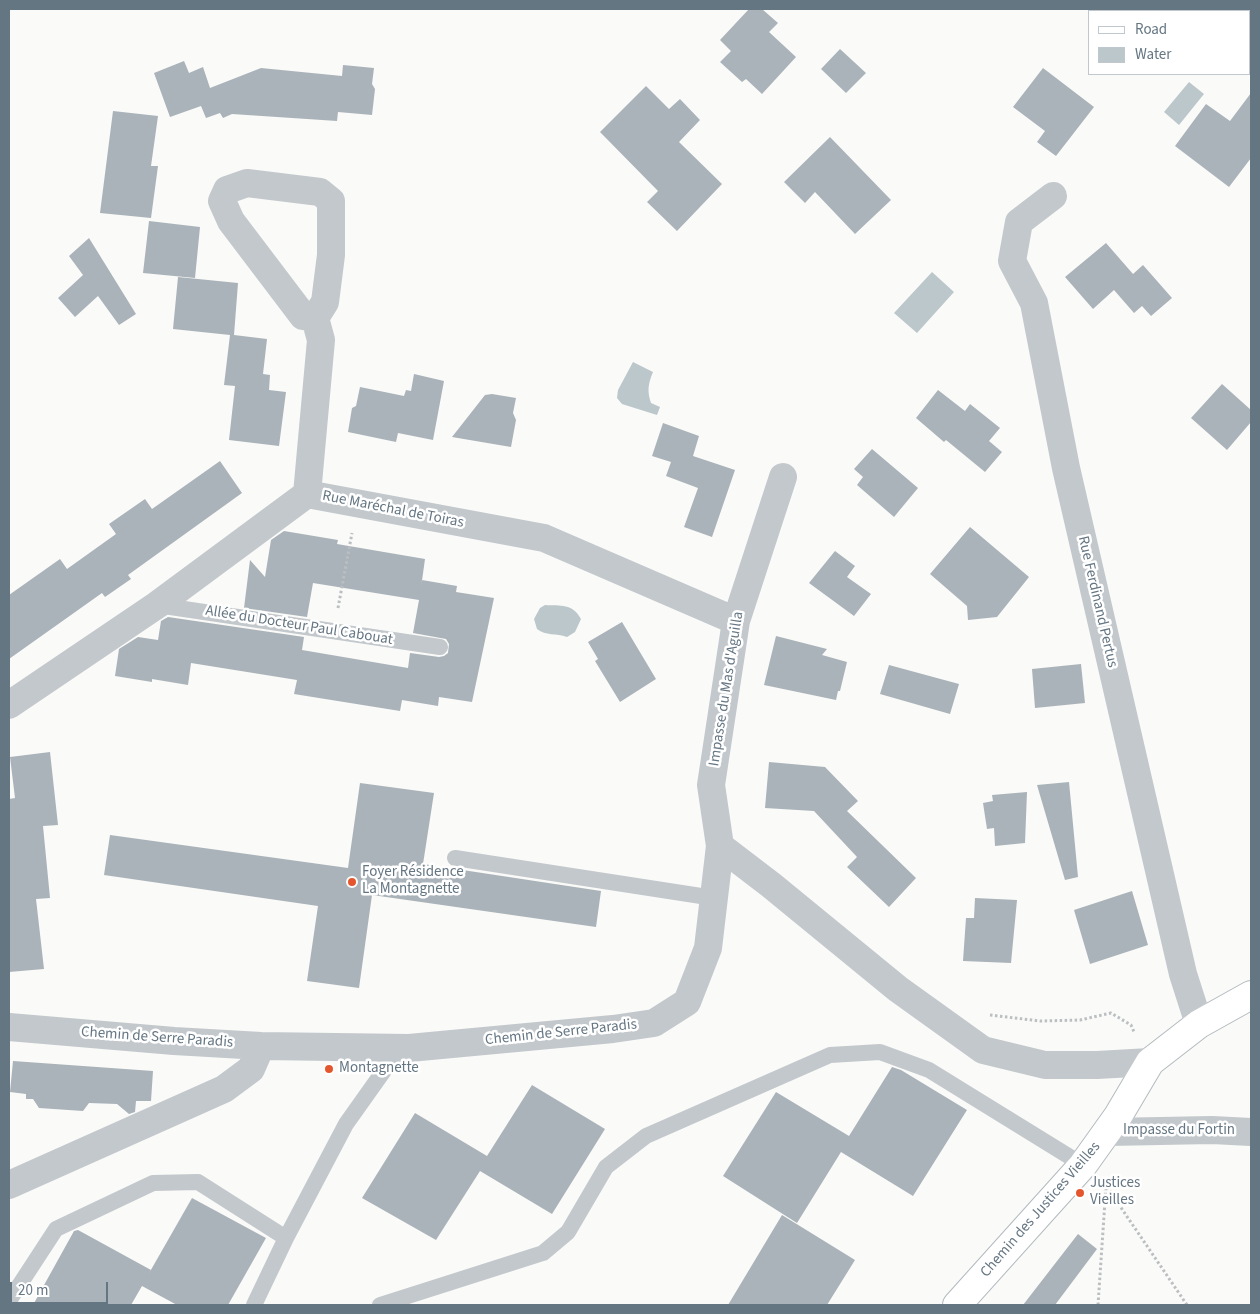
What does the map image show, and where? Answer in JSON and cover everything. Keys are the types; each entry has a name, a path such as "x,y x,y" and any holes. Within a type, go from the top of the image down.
{"street":[{"path":"307,494 321,340 315,318 325,302 330,255 331,201 320,192 247,183 227,190 222,201 231,221 302,316 315,318"},
{"name":"Rue Ferdinand Pertus","path":"1053,196 1019,222 1012,261 1034,303 1066,468 1183,974 1199,1024"},
{"name":"Impasse du Mas d'Aguilla","path":"720,846 712,785 736,621 783,477"},
{"name":"Rue Maréchal de Toiras","path":"9,705 157,605 307,494 544,538 736,621"},
{"path":"720,846 771,885 898,990 983,1050 1045,1065 1150,1062"},
{"name":"Chemin de Serre Paradis","path":"9,1027 174,1041 262,1046 400,1048 613,1029 654,1023 687,1002 708,948 720,846"},
{"name":"Chemin des Justices Vieilles","path":"957,1305 1084,1165 1108,1132 1150,1062 1199,1024 1251,995"},
{"path":"9,1185 224,1090 251,1069 262,1046"},
{"name":"Impasse du Fortin","path":"1108,1132 1212,1130 1251,1132"}],"lane":[{"name":"Allée du Docteur Paul Cabouat","path":"157,605 440,647"},
{"path":"455,858 714,898"},
{"path":"254,1305 286,1238 346,1124 400,1048"},
{"path":"380,1305 543,1253 568,1232 606,1167 646,1136 830,1056 880,1052 929,1070 1084,1165"},
{"path":"9,1301 56,1229 152,1183 198,1182 286,1238"}],"path":[{"path":"334,630 357,502"},
{"path":"985,1014 1040,1021 1080,1020 1111,1013 1131,1025 1150,1062"},
{"path":"1084,1165 1107,1186 1187,1305"},
{"path":"1099,1304 1107,1186"}],"water":[{"path":"1189,82 1204,94 1179,125 1164,112"},
{"path":"932,272 954,292 917,333 894,313"},
{"path":"633,362 653,372 649,384 649,395 651,403 660,407 657,415 622,404 617,398 618,390"},
{"path":"545,605 566,606 574,610 581,619 575,632 567,637 544,633 537,629 534,619 540,608"}],"building":[{"path":"749,9 762,9 778,23 769,32 796,57 762,94 746,79 742,82 720,62 731,51 720,40"},
{"path":"840,49 866,73 846,93 821,69"},
{"path":"184,61 189,73 203,67 210,88 261,68 342,76 343,65 374,68 372,84 375,89 372,115 338,112 337,121 232,114 223,118 220,113 206,118 201,106 170,117 154,73"},
{"path":"1043,68 1094,107 1056,156 1037,142 1045,131 1013,107"},
{"path":"646,86 669,109 680,99 700,120 679,142 722,184 677,231 647,202 658,191 600,132"},
{"path":"1251,93 1251,158 1229,187 1175,146 1206,104 1230,121"},
{"path":"113,111 158,116 151,166 158,166 151,218 100,213"},
{"path":"830,137 891,200 855,234 815,192 805,203 784,182"},
{"path":"149,221 200,227 195,278 143,273"},
{"path":"89,238 136,314 119,325 98,296 75,317 58,298 83,275 69,256"},
{"path":"1106,243 1133,274 1143,265 1172,298 1151,316 1142,306 1134,313 1114,290 1093,309 1065,277"},
{"path":"178,277 238,283 234,335 267,339 263,374 270,375 269,390 286,392 279,446 229,440 235,386 224,385 230,335 173,329"},
{"path":"414,374 444,381 433,440 398,433 396,442 348,432 352,408 356,406 360,387 404,396 406,390 411,391"},
{"path":"1222,384 1251,410 1251,422 1227,450 1191,418"},
{"path":"938,390 965,411 970,404 1000,428 989,441 1002,452 985,472 946,440 944,442 916,418"},
{"path":"492,394 516,398 513,413 516,420 511,447 452,437 485,395"},
{"path":"663,423 699,436 693,456 735,470 712,537 684,527 698,488 666,476 671,462 652,456"},
{"path":"872,449 918,488 894,517 857,485 863,477 854,469"},
{"path":"220,461 242,493 128,575 131,579 105,597 102,593 9,659 9,595 60,559 67,569 116,534 109,524 145,499 152,509"},
{"path":"970,527 1029,577 997,617 968,620 967,606 930,574"},
{"path":"284,531 338,540 337,544 425,559 422,580 457,586 456,592 494,598 472,702 439,697 438,706 402,700 400,711 294,694 297,680 191,663 188,685 152,679 152,682 115,676 119,649 138,637 158,640 161,621 168,617 304,637 302,650 408,668 410,653 439,657 448,653 449,644 446,639 413,633 419,600 313,583 307,617 244,608 250,560 265,577 271,540"},
{"path":"835,551 855,566 847,577 871,594 854,616 809,583"},
{"path":"622,622 656,679 620,702 595,661 598,659 588,642"},
{"path":"776,636 827,649 822,655 847,662 836,700 764,685"},
{"path":"1081,664 1085,703 1035,708 1032,669"},
{"path":"889,665 959,684 950,714 880,694"},
{"path":"50,752 58,825 43,826 50,898 36,899 44,969 9,972 9,799 15,798 10,757"},
{"path":"769,762 825,767 858,801 847,811 916,878 889,907 847,867 857,857 814,811 765,808"},
{"path":"1069,782 1078,877 1065,880 1037,785"},
{"name":"Foyer Résidence La Montagnette","path":"360,783 434,793 423,864 601,891 596,927 372,895 359,988 307,981 318,906 104,875 110,835 348,868"},
{"path":"1027,792 1025,843 995,846 994,828 987,829 983,803 993,801 992,795"},
{"path":"1132,891 1148,945 1090,964 1074,910"},
{"path":"975,898 1017,900 1011,963 963,961 966,918 974,918"},
{"path":"13,1061 153,1071 151,1101 136,1101 135,1112 129,1114 117,1104 89,1103 83,1111 39,1108 33,1099 26,1099 26,1094 10,1092"},
{"path":"892,1067 901,1070 967,1110 913,1196 841,1152 797,1223 723,1176 776,1092 849,1136"},
{"path":"532,1085 605,1129 552,1214 480,1171 436,1240 362,1198 415,1113 487,1156"},
{"path":"192,1198 266,1238 228,1305 177,1305 142,1286 131,1305 33,1305 74,1231 78,1230 151,1270"},
{"path":"782,1215 855,1260 827,1305 728,1305"},
{"path":"1078,1234 1097,1249 1055,1305 1023,1305"}],"place":[{"name":"Foyer Résidence La Montagnette","path":"352,882"},
{"name":"Montagnette","path":"329,1069"},
{"name":"Justices Vieilles","path":"1080,1193"}]}
